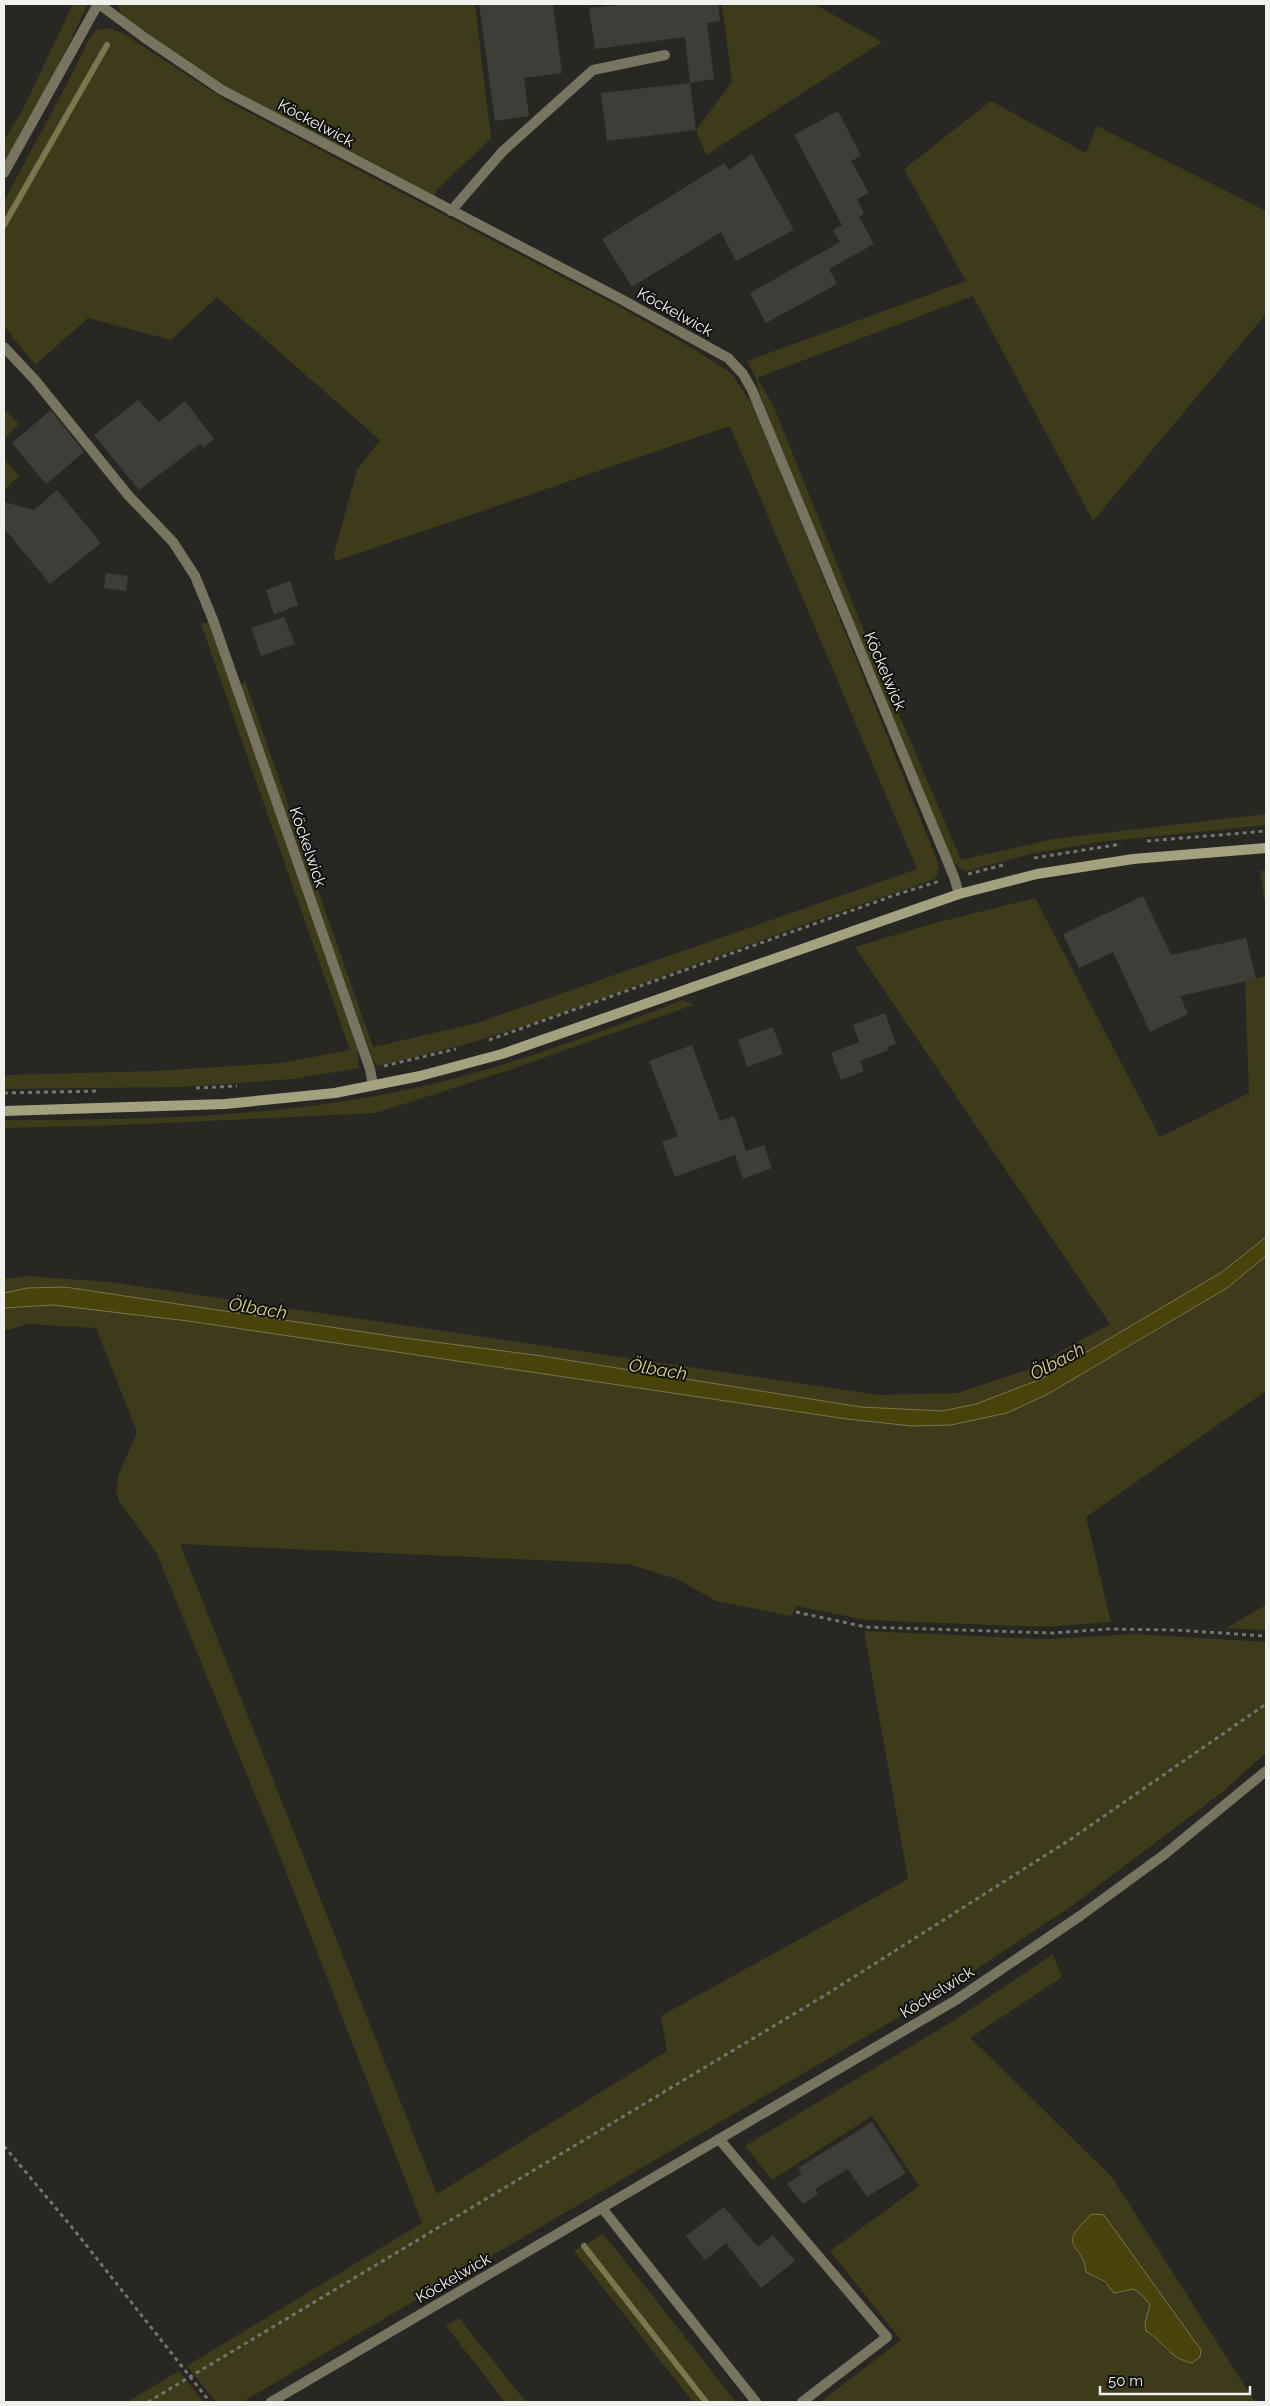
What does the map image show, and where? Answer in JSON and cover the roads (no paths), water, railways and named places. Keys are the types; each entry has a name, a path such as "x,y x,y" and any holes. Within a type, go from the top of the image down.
{"main road":[{"path":"4,1110 225,1104 335,1093 420,1076 502,1054 959,894 1037,874 1132,859 1266,848"}],"street":[{"name":"Köckelwick","path":"4,173 98,4 144,38 222,90 451,212 619,298 728,358 743,374 752,390 954,877 959,894"},
{"path":"451,212 502,152 592,70 665,55"},
{"name":"Köckelwick","path":"4,347 36,380 128,495 173,542 195,576 213,620 370,1069 373,1085"},
{"name":"Köckelwick","path":"271,2402 964,1994 1080,1916 1165,1854 1266,1770"},
{"path":"719,2139 887,2337 802,2402"},
{"path":"602,2208 756,2402"}],"waterway":[{"path":"4,225 107,45"},
{"path":"584,2246 706,2402"}],"water label":[{"name":"Ölbach","path":"258,1308"},
{"name":"Ölbach","path":"1057,1361"},
{"name":"Ölbach","path":"658,1369"}]}
